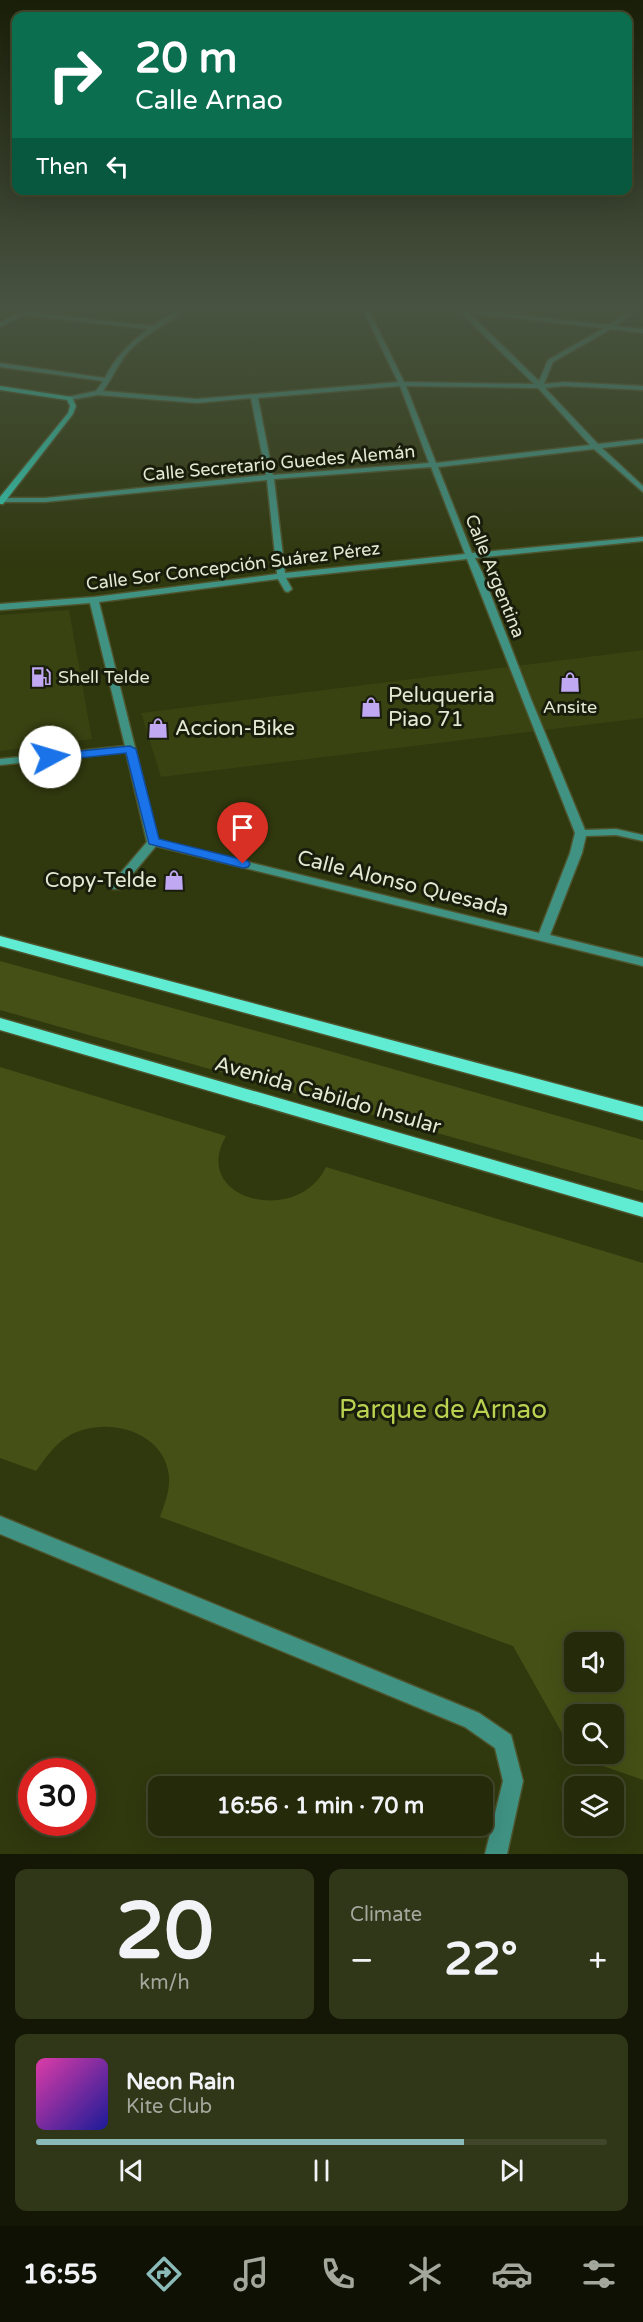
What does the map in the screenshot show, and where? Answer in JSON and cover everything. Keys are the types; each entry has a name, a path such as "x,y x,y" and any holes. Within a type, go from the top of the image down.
{"main road":[{"path":"0,941 643,1114"},
{"name":"Avenida Cabildo Insular","path":"0,1024 643,1210"}],"street":[{"path":"46,395 70,398 89,395"},
{"path":"119,395 197,400 261,395"},
{"path":"254,395 270,477 280,576 288,589"},
{"name":"Calle Argentina","path":"407,395 581,833"},
{"path":"548,395 595,446 643,490"},
{"path":"1,501 71,413 70,398"},
{"name":"Calle Secretario Guedes Alemán","path":"1,501 45,500 270,477 435,465 643,441"},
{"name":"Calle Sor Concepción Suárez Pérez","path":"0,607 94,600 280,576 643,540"},
{"path":"94,600 153,842 116,886"},
{"path":"0,762 130,749"},
{"path":"543,938 576,853 581,833 616,832 643,838"},
{"name":"Calle Alonso Quesada","path":"153,842 643,962"},
{"path":"0,1525 471,1720 504,1742 513,1781 496,1854"}],"shaded area":[{"name":"Shell Telde","path":"69,610 92,739 0,751 0,615"},
{"path":"643,650 643,718 161,777 141,713"}],"green space":[{"path":"0,961 643,1140 643,1191 0,1010"},
{"name":"Parque de Arnao","path":"0,1067 226,1136 219,1158 222,1176 234,1190 252,1198 272,1200 293,1196 312,1186 326,1167 643,1263 643,1780 598,1764 624,1764 624,1704 564,1704 564,1736 513,1646 160,1517 168,1492 169,1476 165,1460 156,1447 144,1437 113,1427 81,1430 58,1444 36,1471 0,1458"}],"place":[{"name":"Shell Telde","path":"41,677"},
{"name":"Ansite","path":"570,682"},
{"name":"Peluqueria Piao 71","path":"371,707"},
{"name":"Accion-Bike","path":"158,728"},
{"name":"Copy-Telde","path":"174,880"}],"route":[{"path":"50,757 130,749 153,842 243,864"}]}
